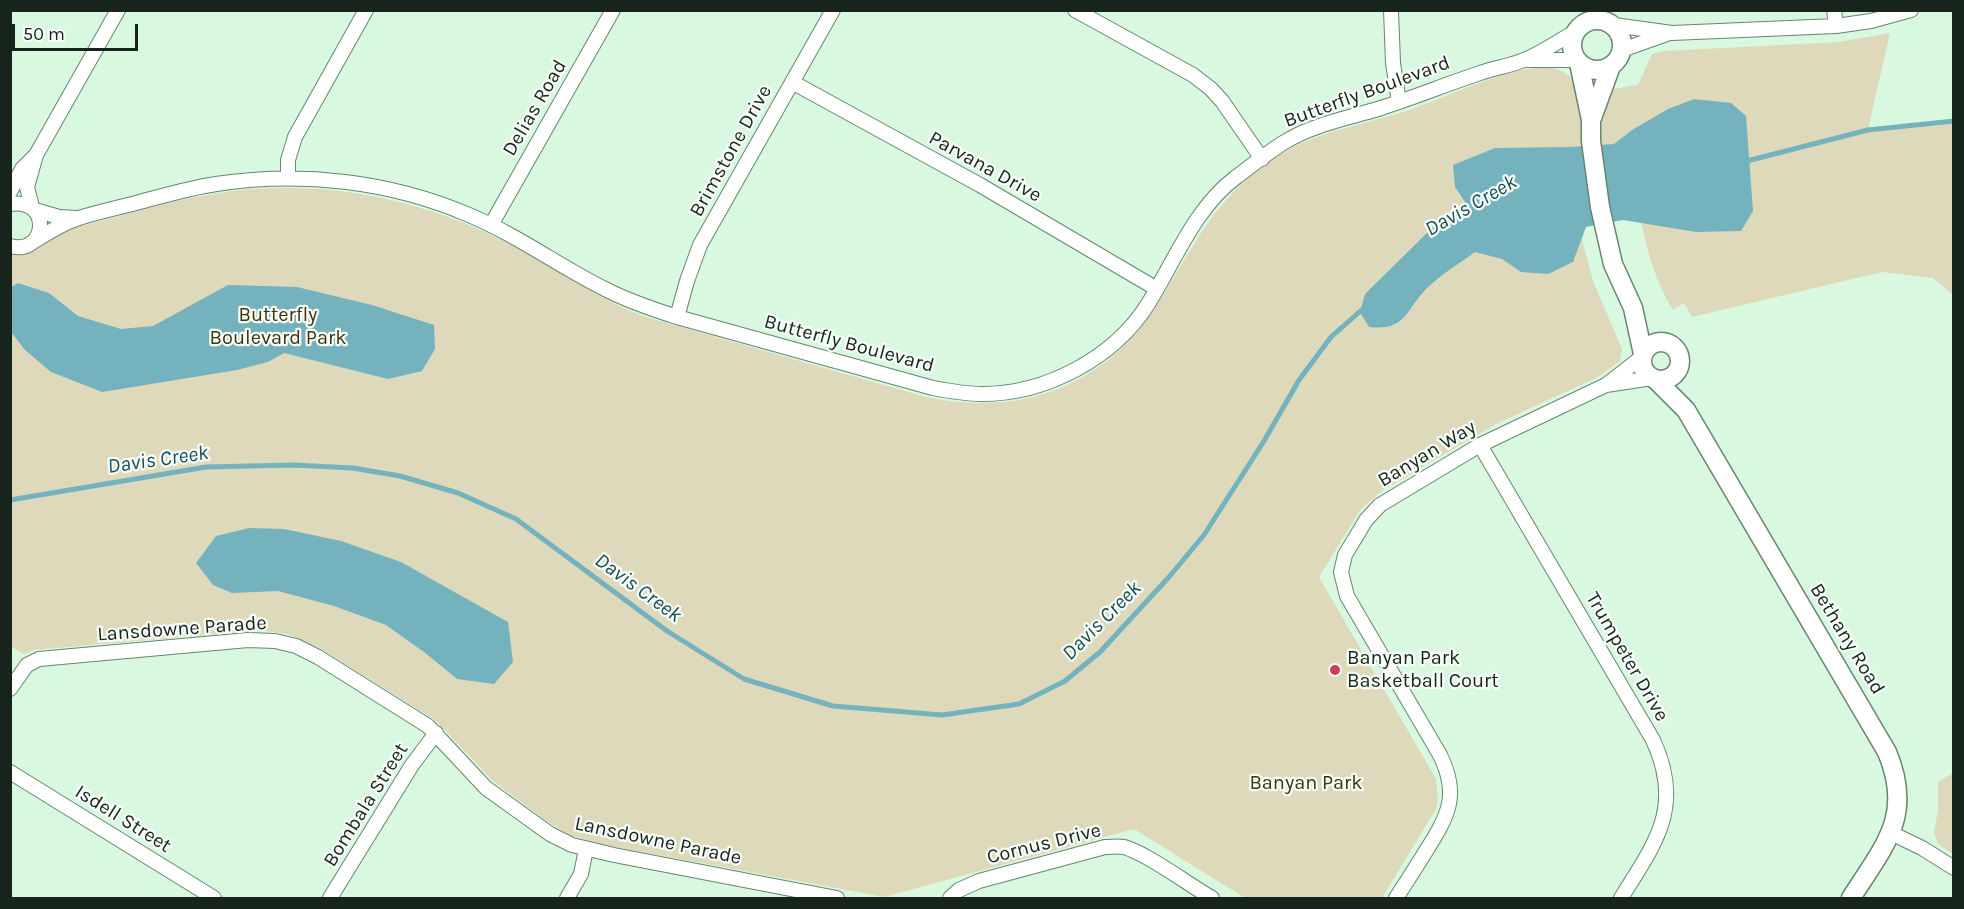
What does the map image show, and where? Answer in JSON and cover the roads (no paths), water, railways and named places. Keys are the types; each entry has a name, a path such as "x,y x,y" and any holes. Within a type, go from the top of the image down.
{"street":[{"path":"10,246 24,247 31,243 40,231 40,224 27,187 36,155 118,10"},
{"path":"288,178 288,160 295,137 366,10"},
{"name":"Delias Road","path":"491,225 613,10"},
{"name":"Brimstone Drive","path":"677,317 700,245 833,10"},
{"path":"1075,10 1193,75 1222,101 1262,159"},
{"path":"1391,10 1393,63 1400,102"},
{"path":"1834,10 1836,26"},
{"path":"1633,308 1648,327 1665,342 1676,348 1679,354 1679,366 1667,379 1653,379 1643,369 1642,345 1633,308 1613,264 1600,207 1591,141 1591,120 1578,62 1572,46 1580,23 1594,19 1610,19 1672,33 1836,26 1871,21 1911,10"},
{"path":"1578,62 1594,70 1603,70 1616,62 1622,51 1622,40 1610,19"},
{"name":"Butterfly Boulevard","path":"1523,61 1580,23"},
{"path":"1622,51 1672,33"},
{"name":"Butterfly Boulevard","path":"31,243 51,230 78,218 195,188 256,179 288,178 317,179 370,186 410,194 450,207 491,225 604,289 638,304 677,317 933,388 983,394 1037,386 1056,378 1090,361 1124,334 1140,316 1208,206 1233,179 1284,142 1330,122 1400,102 1475,75 1523,61 1578,62"},
{"path":"1591,120 1611,66"},
{"name":"Parvana Drive","path":"792,82 980,185 1157,289"},
{"path":"10,192 22,169 36,155"},
{"name":"Butterfly Boulevard","path":"10,204 25,204 33,209 59,217 78,218"},
{"path":"1642,356 1649,345 1665,342"},
{"name":"Banyan Way","path":"1396,898 1445,818 1450,800 1450,783 1440,755 1347,596 1342,581 1343,563 1349,547 1366,520 1380,505 1480,445 1606,385 1642,356"},
{"name":"Bethany Road","path":"1679,366 1686,410"},
{"name":"Banyan Way","path":"1606,385 1653,379"},
{"name":"Bethany Road","path":"1653,379 1686,410 1887,752 1897,777 1896,821 1851,898"},
{"name":"Trumpeter Drive","path":"1480,445 1647,730 1664,769 1667,803 1660,830 1621,898"},
{"name":"Lansdowne Parade","path":"10,689 27,665 39,659 260,640 288,644 310,653 413,715 436,733 477,779 497,797 550,834 572,845 806,895 837,898"},
{"name":"Bombala Street","path":"330,898 412,765 436,733"},
{"name":"Isdell Street","path":"10,772 214,898"},
{"path":"1891,833 1953,868"},
{"name":"Cornus Drive","path":"950,898 959,890 980,881 1116,846 1143,856 1212,898"},
{"path":"567,898 581,874 586,849"}],"water":[{"path":"1694,99 1731,103 1746,116 1753,211 1741,231 1696,232 1623,220 1586,227 1573,262 1548,274 1521,272 1502,259 1475,252 1431,284 1398,323 1391,326 1369,327 1360,312 1365,294 1432,228 1471,211 1455,187 1453,165 1495,148 1614,144 1632,130 1668,109"},
{"path":"18,283 49,293 78,316 121,329 153,326 228,285 297,287 372,305 434,325 435,349 422,371 388,379 284,353 268,362 237,370 102,392 51,372 25,350 11,332 11,287"},
{"path":"249,528 284,529 341,541 401,562 508,622 513,662 494,684 457,679 386,625 334,606 278,591 232,593 213,585 196,563 216,536"}],"waterway":[{"name":"Davis Creek","path":"1743,162 1868,130 1954,121"},
{"name":"Davis Creek","path":"10,500 206,467 293,465 353,468 400,476 458,493 516,519 667,631 744,679 833,706 942,715 1019,704 1065,681 1100,652 1204,535 1264,441 1299,380 1331,337 1365,307"}],"place":[{"name":"Banyan Park Basketball Court","path":"1335,670"}],"park label":[{"name":"Butterfly Boulevard Park","path":"278,326"},
{"name":"Banyan Park","path":"1306,783"}]}
